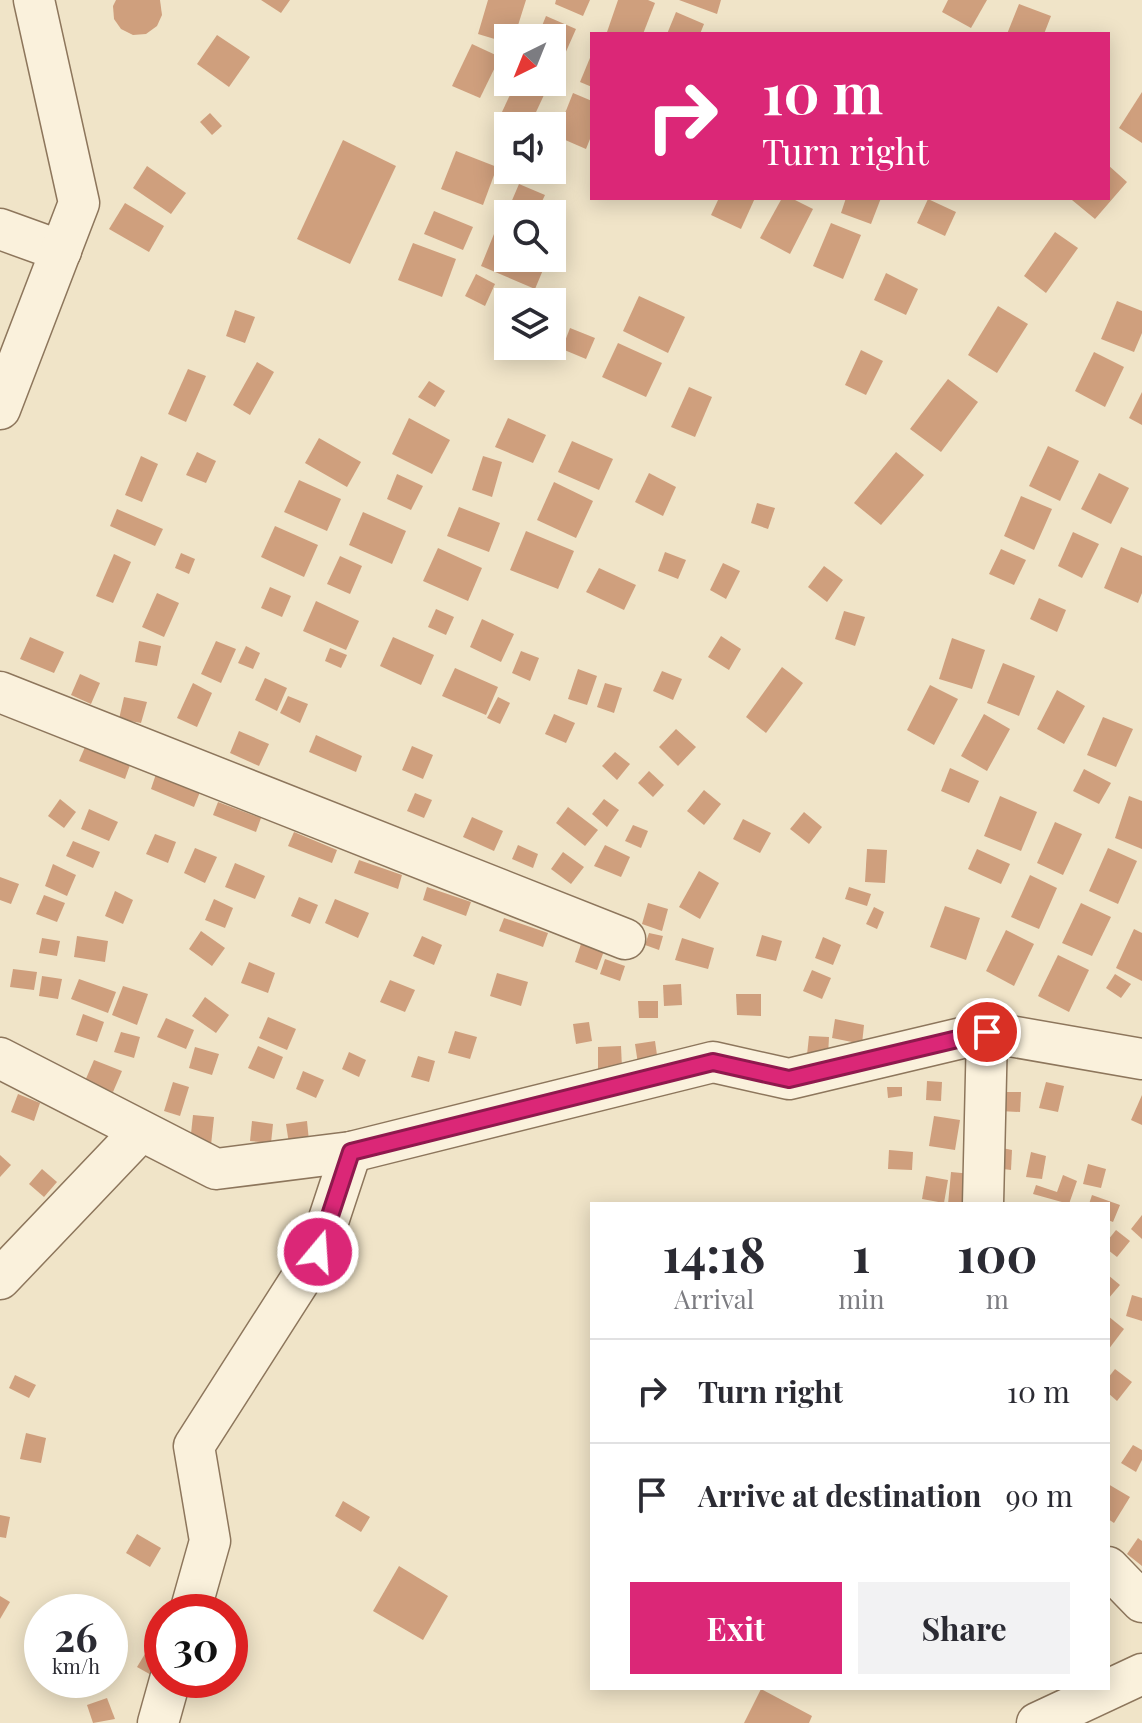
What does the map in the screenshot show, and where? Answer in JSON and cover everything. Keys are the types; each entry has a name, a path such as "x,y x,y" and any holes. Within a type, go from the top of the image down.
{"street":[{"path":"0,409 79,203 34,0"},
{"path":"0,229 61,251"},
{"path":"0,692 625,939"},
{"path":"0,1058 216,1169 351,1152 713,1062 789,1079 987,1032 1142,1059"},
{"path":"983,1202 987,1032"},
{"path":"0,1279 140,1132"},
{"path":"195,1594 210,1541 194,1446 318,1252 351,1152"},
{"path":"1110,1569 1142,1602"},
{"path":"1110,1689 1142,1674"},
{"path":"1037,1723 1108,1690"},
{"path":"158,1723 165,1698"}],"building":[{"path":"116,0 160,0 162,15 157,26 146,34 133,35 121,29 114,19"},
{"path":"261,0 290,0 281,13"},
{"path":"488,0 526,0 518,24 494,24 494,39 478,34"},
{"path":"556,0 590,0 583,16 555,4"},
{"path":"618,0 648,0 655,3 644,32 607,32"},
{"path":"679,0 721,0 717,14"},
{"path":"948,0 987,0 971,28 942,12"},
{"path":"1019,4 1051,16 1045,32 1008,32"},
{"path":"676,12 704,24 701,32 668,32"},
{"path":"546,16 564,24 543,24"},
{"path":"566,25 576,29 566,52"},
{"path":"217,35 250,57 229,87 197,64"},
{"path":"472,44 494,54 494,69 480,98 452,86"},
{"path":"590,58 590,86 580,82"},
{"path":"1142,92 1142,143 1119,128"},
{"path":"573,93 590,100 590,139 586,149 566,140 565,112"},
{"path":"509,96 543,96 536,112 502,112"},
{"path":"210,113 222,126 212,135 200,122"},
{"path":"343,140 396,166 350,264 297,239"},
{"path":"456,151 494,166 494,175 483,205 441,189"},
{"path":"147,166 186,193 171,214 133,188"},
{"path":"1110,167 1127,182 1095,219 1072,200 1110,200"},
{"path":"519,184 545,195 543,200 512,200"},
{"path":"718,200 754,200 741,229 711,215"},
{"path":"781,200 795,200 813,209 790,254 760,238"},
{"path":"845,200 880,200 871,224 841,213"},
{"path":"928,200 956,212 945,236 917,223"},
{"path":"125,203 164,226 149,252 109,229"},
{"path":"434,211 473,227 463,250 424,234"},
{"path":"831,223 861,235 843,279 813,266"},
{"path":"1055,232 1078,248 1046,293 1024,276"},
{"path":"494,234 494,272 481,266"},
{"path":"413,243 456,259 442,297 398,280"},
{"path":"495,272 542,272 533,288"},
{"path":"886,273 918,289 906,315 874,300"},
{"path":"476,274 495,284 485,306 465,296"},
{"path":"639,296 685,317 668,353 623,331"},
{"path":"1117,301 1142,311 1142,333 1134,352 1101,339"},
{"path":"998,306 1028,324 997,373 968,355"},
{"path":"235,310 255,317 245,343 226,336"},
{"path":"570,328 595,338 586,359 566,351"},
{"path":"618,343 662,363 646,397 602,377"},
{"path":"861,350 883,361 866,395 845,385"},
{"path":"1094,352 1124,367 1105,407 1075,391"},
{"path":"257,362 274,372 250,415 233,405"},
{"path":"188,369 206,376 186,422 168,414"},
{"path":"948,379 978,402 941,452 910,429"},
{"path":"429,381 445,391 435,407 418,397"},
{"path":"689,387 712,397 695,437 671,427"},
{"path":"1142,392 1142,425 1129,418"},
{"path":"409,418 450,440 432,474 392,454"},
{"path":"508,418 546,435 533,463 495,447"},
{"path":"319,438 361,462 347,487 305,463"},
{"path":"572,441 613,459 599,490 558,472"},
{"path":"1048,446 1079,461 1060,501 1029,486"},
{"path":"197,452 216,461 206,483 186,475"},
{"path":"896,452 924,475 881,525 854,503"},
{"path":"141,456 158,464 142,502 125,495"},
{"path":"483,456 502,462 492,497 472,490"},
{"path":"649,473 676,487 663,516 635,502"},
{"path":"1099,473 1129,488 1111,524 1081,509"},
{"path":"397,474 423,486 411,510 387,499"},
{"path":"299,480 341,499 327,531 284,512"},
{"path":"554,482 593,501 576,538 537,520"},
{"path":"1021,496 1052,509 1034,550 1004,536"},
{"path":"757,503 775,508 768,529 751,523"},
{"path":"459,507 500,523 489,552 447,536"},
{"path":"117,509 163,529 155,546 110,526"},
{"path":"363,512 406,531 392,564 349,545"},
{"path":"275,526 318,545 304,577 261,557"},
{"path":"526,531 574,551 558,589 510,570"},
{"path":"1073,532 1099,544 1082,578 1058,566"},
{"path":"1121,547 1142,556 1142,593 1138,603 1104,588"},
{"path":"438,548 482,568 468,601 423,581"},
{"path":"1001,549 1026,560 1014,585 989,574"},
{"path":"665,552 686,560 678,579 658,571"},
{"path":"181,553 195,559 189,574 175,568"},
{"path":"114,554 131,562 113,603 96,596"},
{"path":"340,556 362,566 350,594 327,584"},
{"path":"723,563 740,571 726,599 710,590"},
{"path":"824,566 843,580 827,602 808,587"},
{"path":"599,568 636,585 624,610 586,592"},
{"path":"270,587 291,596 282,617 261,608"},
{"path":"157,593 179,603 164,637 142,627"},
{"path":"1039,598 1066,610 1057,632 1030,619"},
{"path":"316,601 359,621 346,650 303,631"},
{"path":"436,609 454,617 446,635 428,627"},
{"path":"844,611 865,617 855,646 835,639"},
{"path":"482,619 514,634 501,662 470,647"},
{"path":"721,636 741,649 729,670 708,657"},
{"path":"30,637 64,652 54,673 20,659"},
{"path":"393,637 434,655 421,685 380,666"},
{"path":"952,638 985,650 972,689 939,679"},
{"path":"139,641 161,646 157,666 135,662"},
{"path":"216,641 236,649 221,683 201,674"},
{"path":"246,646 260,653 253,669 238,663"},
{"path":"330,648 347,655 341,668 325,661"},
{"path":"521,651 539,658 530,681 512,673"},
{"path":"1003,663 1035,676 1019,716 987,703"},
{"path":"782,667 803,683 766,733 746,717"},
{"path":"455,668 498,687 486,715 442,696"},
{"path":"578,669 597,676 587,705 568,699"},
{"path":"662,671 682,679 673,700 653,691"},
{"path":"80,674 100,683 91,704 71,695"},
{"path":"265,678 287,688 277,711 255,700"},
{"path":"193,683 212,693 197,727 177,718"},
{"path":"605,683 622,688 614,713 597,707"},
{"path":"930,685 958,699 934,745 907,730"},
{"path":"1057,690 1085,706 1064,744 1037,729"},
{"path":"288,696 308,704 300,723 280,713"},
{"path":"124,697 147,702 141,723 119,719"},
{"path":"498,697 510,703 500,724 487,718"},
{"path":"554,714 575,723 566,743 545,734"},
{"path":"984,714 1010,729 987,771 961,756"},
{"path":"1103,717 1133,729 1116,767 1087,755"},
{"path":"676,729 696,747 678,766 659,747"},
{"path":"239,731 269,744 259,766 230,753"},
{"path":"316,735 362,756 356,772 309,752"},
{"path":"412,746 433,755 423,779 402,770"},
{"path":"85,747 130,765 125,779 79,761"},
{"path":"615,752 630,764 617,780 602,766"},
{"path":"950,768 979,781 969,803 941,791"},
{"path":"1084,769 1111,783 1099,804 1073,791"},
{"path":"649,771 664,785 653,797 638,783"},
{"path":"156,774 200,792 194,807 151,789"},
{"path":"704,790 721,804 704,825 687,811"},
{"path":"415,793 432,800 424,818 407,811"},
{"path":"1000,796 1037,812 1021,851 984,836"},
{"path":"1129,796 1142,801 1142,849 1115,838"},
{"path":"60,799 76,812 64,828 48,816"},
{"path":"604,799 619,810 607,827 592,814"},
{"path":"218,802 261,818 256,832 213,815"},
{"path":"568,807 598,830 585,846 556,823"},
{"path":"89,809 118,822 109,841 81,829"},
{"path":"804,812 822,827 809,844 790,829"},
{"path":"472,817 503,831 494,851 463,837"},
{"path":"743,819 771,833 760,853 733,839"},
{"path":"1055,822 1082,834 1063,875 1037,863"},
{"path":"633,825 648,831 641,848 625,841"},
{"path":"294,832 337,850 332,863 288,846"},
{"path":"155,834 176,842 168,863 146,854"},
{"path":"73,841 100,852 93,868 66,856"},
{"path":"518,845 538,854 533,868 512,859"},
{"path":"605,845 630,857 621,877 594,866"},
{"path":"195,848 217,857 205,883 184,873"},
{"path":"1108,848 1137,861 1118,904 1089,891"},
{"path":"867,849 887,850 885,883 865,882"},
{"path":"977,849 1010,864 1001,884 968,869"},
{"path":"563,852 584,867 571,884 551,869"},
{"path":"359,860 402,875 398,889 354,873"},
{"path":"235,863 265,876 255,899 225,887"},
{"path":"53,864 76,875 67,896 45,886"},
{"path":"699,871 719,883 700,919 679,907"},
{"path":"1030,875 1057,888 1039,929 1011,917"},
{"path":"0,877 19,884 11,904 0,900"},
{"path":"427,887 471,902 466,916 423,900"},
{"path":"849,887 871,894 867,906 845,899"},
{"path":"115,891 133,900 123,924 105,916"},
{"path":"44,895 65,903 57,922 36,914"},
{"path":"299,897 318,905 310,924 291,916"},
{"path":"214,899 233,908 225,928 205,920"},
{"path":"335,899 369,913 358,938 325,923"},
{"path":"648,903 668,909 662,931 642,924"},
{"path":"1081,903 1111,917 1092,956 1062,943"},
{"path":"945,906 980,918 966,960 930,947"},
{"path":"874,907 884,912 877,929 866,924"},
{"path":"504,918 548,933 543,947 499,931"},
{"path":"1134,929 1142,933 1142,981 1116,968"},
{"path":"1006,930 1034,944 1014,986 986,971"},
{"path":"201,931 225,948 212,966 189,949"},
{"path":"649,933 663,936 659,950 645,945"},
{"path":"762,935 782,941 776,961 756,956"},
{"path":"77,936 108,941 105,962 74,957"},
{"path":"422,936 442,945 434,965 413,956"},
{"path":"823,937 841,945 833,965 815,958"},
{"path":"42,938 60,941 57,956 39,953"},
{"path":"682,938 714,948 708,969 675,960"},
{"path":"581,944 604,951 597,970 575,962"},
{"path":"1058,955 1089,970 1069,1012 1038,996"},
{"path":"605,959 625,966 620,981 600,974"},
{"path":"249,962 275,973 268,993 241,983"},
{"path":"13,969 37,972 34,990 10,987"},
{"path":"812,970 831,978 822,999 803,991"},
{"path":"497,973 528,982 521,1006 490,996"},
{"path":"1115,974 1131,984 1121,998 1106,988"},
{"path":"42,976 62,979 58,999 39,996"},
{"path":"79,979 116,992 108,1013 71,999"},
{"path":"390,980 415,990 405,1012 380,1002"},
{"path":"681,984 682,1005 664,1006 663,985"},
{"path":"123,986 148,994 137,1025 112,1015"},
{"path":"736,994 761,994 761,1016 737,1015"},
{"path":"205,997 229,1015 216,1033 192,1016"},
{"path":"638,1001 658,1001 658,1018 639,1018"},
{"path":"83,1014 104,1022 97,1042 76,1035"},
{"path":"268,1017 296,1029 287,1050 259,1038"},
{"path":"166,1018 194,1030 186,1049 157,1037"},
{"path":"835,1019 864,1025 862,1044 832,1038"},
{"path":"589,1022 592,1041 576,1044 573,1024"},
{"path":"455,1031 477,1037 470,1059 448,1053"},
{"path":"121,1032 140,1037 134,1058 114,1052"},
{"path":"809,1036 829,1037 828,1056 807,1055"},
{"path":"655,1041 658,1062 638,1064 635,1044"},
{"path":"258,1046 283,1057 274,1079 248,1068"},
{"path":"621,1046 622,1068 598,1069 598,1047"},
{"path":"195,1047 219,1054 212,1075 189,1068"},
{"path":"349,1052 366,1060 359,1077 342,1069"},
{"path":"418,1056 435,1061 429,1082 411,1077"},
{"path":"94,1060 122,1071 113,1092 85,1081"},
{"path":"303,1071 324,1080 316,1098 296,1089"},
{"path":"927,1081 942,1082 941,1101 926,1100"},
{"path":"173,1082 189,1087 180,1116 164,1111"},
{"path":"1046,1082 1064,1086 1058,1112 1039,1108"},
{"path":"887,1087 902,1087 902,1096 888,1098"},
{"path":"1001,1092 1021,1092 1020,1112 1000,1111"},
{"path":"18,1094 40,1103 34,1121 11,1112"},
{"path":"1142,1095 1142,1125 1131,1120"},
{"path":"193,1115 214,1117 211,1145 190,1143"},
{"path":"934,1116 960,1120 955,1150 929,1146"},
{"path":"252,1121 273,1124 271,1143 250,1141"},
{"path":"307,1121 309,1141 289,1144 286,1124"},
{"path":"997,1147 1012,1150 1011,1170 995,1168"},
{"path":"889,1150 913,1152 912,1170 888,1169"},
{"path":"1031,1152 1046,1156 1042,1179 1026,1177"},
{"path":"0,1155 11,1165 0,1177"},
{"path":"1088,1164 1106,1169 1101,1188 1083,1184"},
{"path":"42,1169 57,1182 44,1197 29,1184"},
{"path":"951,1172 972,1174 969,1202 948,1202"},
{"path":"1063,1175 1077,1181 1070,1202 1033,1194 1036,1185 1057,1192"},
{"path":"926,1176 948,1180 944,1202 922,1199"},
{"path":"1092,1195 1120,1205 1113,1222 1110,1221 1110,1202 1090,1202"},
{"path":"1142,1215 1142,1239 1131,1229"},
{"path":"1116,1230 1130,1241 1117,1257 1110,1252 1110,1238"},
{"path":"1110,1277 1120,1285 1110,1297"},
{"path":"1132,1295 1142,1298 1142,1321 1126,1316"},
{"path":"1110,1318 1124,1329 1110,1347"},
{"path":"1115,1369 1132,1382 1117,1401 1110,1395 1110,1375"},
{"path":"15,1375 36,1385 29,1398 9,1388"},
{"path":"26,1433 46,1438 41,1463 20,1459"},
{"path":"1133,1445 1142,1450 1142,1460 1136,1472 1121,1463"},
{"path":"1110,1485 1130,1497 1114,1523 1110,1520"},
{"path":"343,1501 370,1517 361,1532 335,1516"},
{"path":"0,1515 10,1517 6,1538 0,1537"},
{"path":"137,1534 161,1548 150,1567 126,1553"},
{"path":"1138,1538 1142,1541 1142,1566 1127,1554"},
{"path":"399,1566 448,1596 423,1640 373,1611"},
{"path":"0,1596 10,1602 0,1619"},
{"path":"144,1656 144,1671 137,1667"},
{"path":"760,1690 812,1716 809,1723 744,1723"},
{"path":"107,1698 115,1719 93,1723 87,1705"}],"route":[{"path":"318,1252 351,1152 713,1062 789,1079 987,1032"}]}
